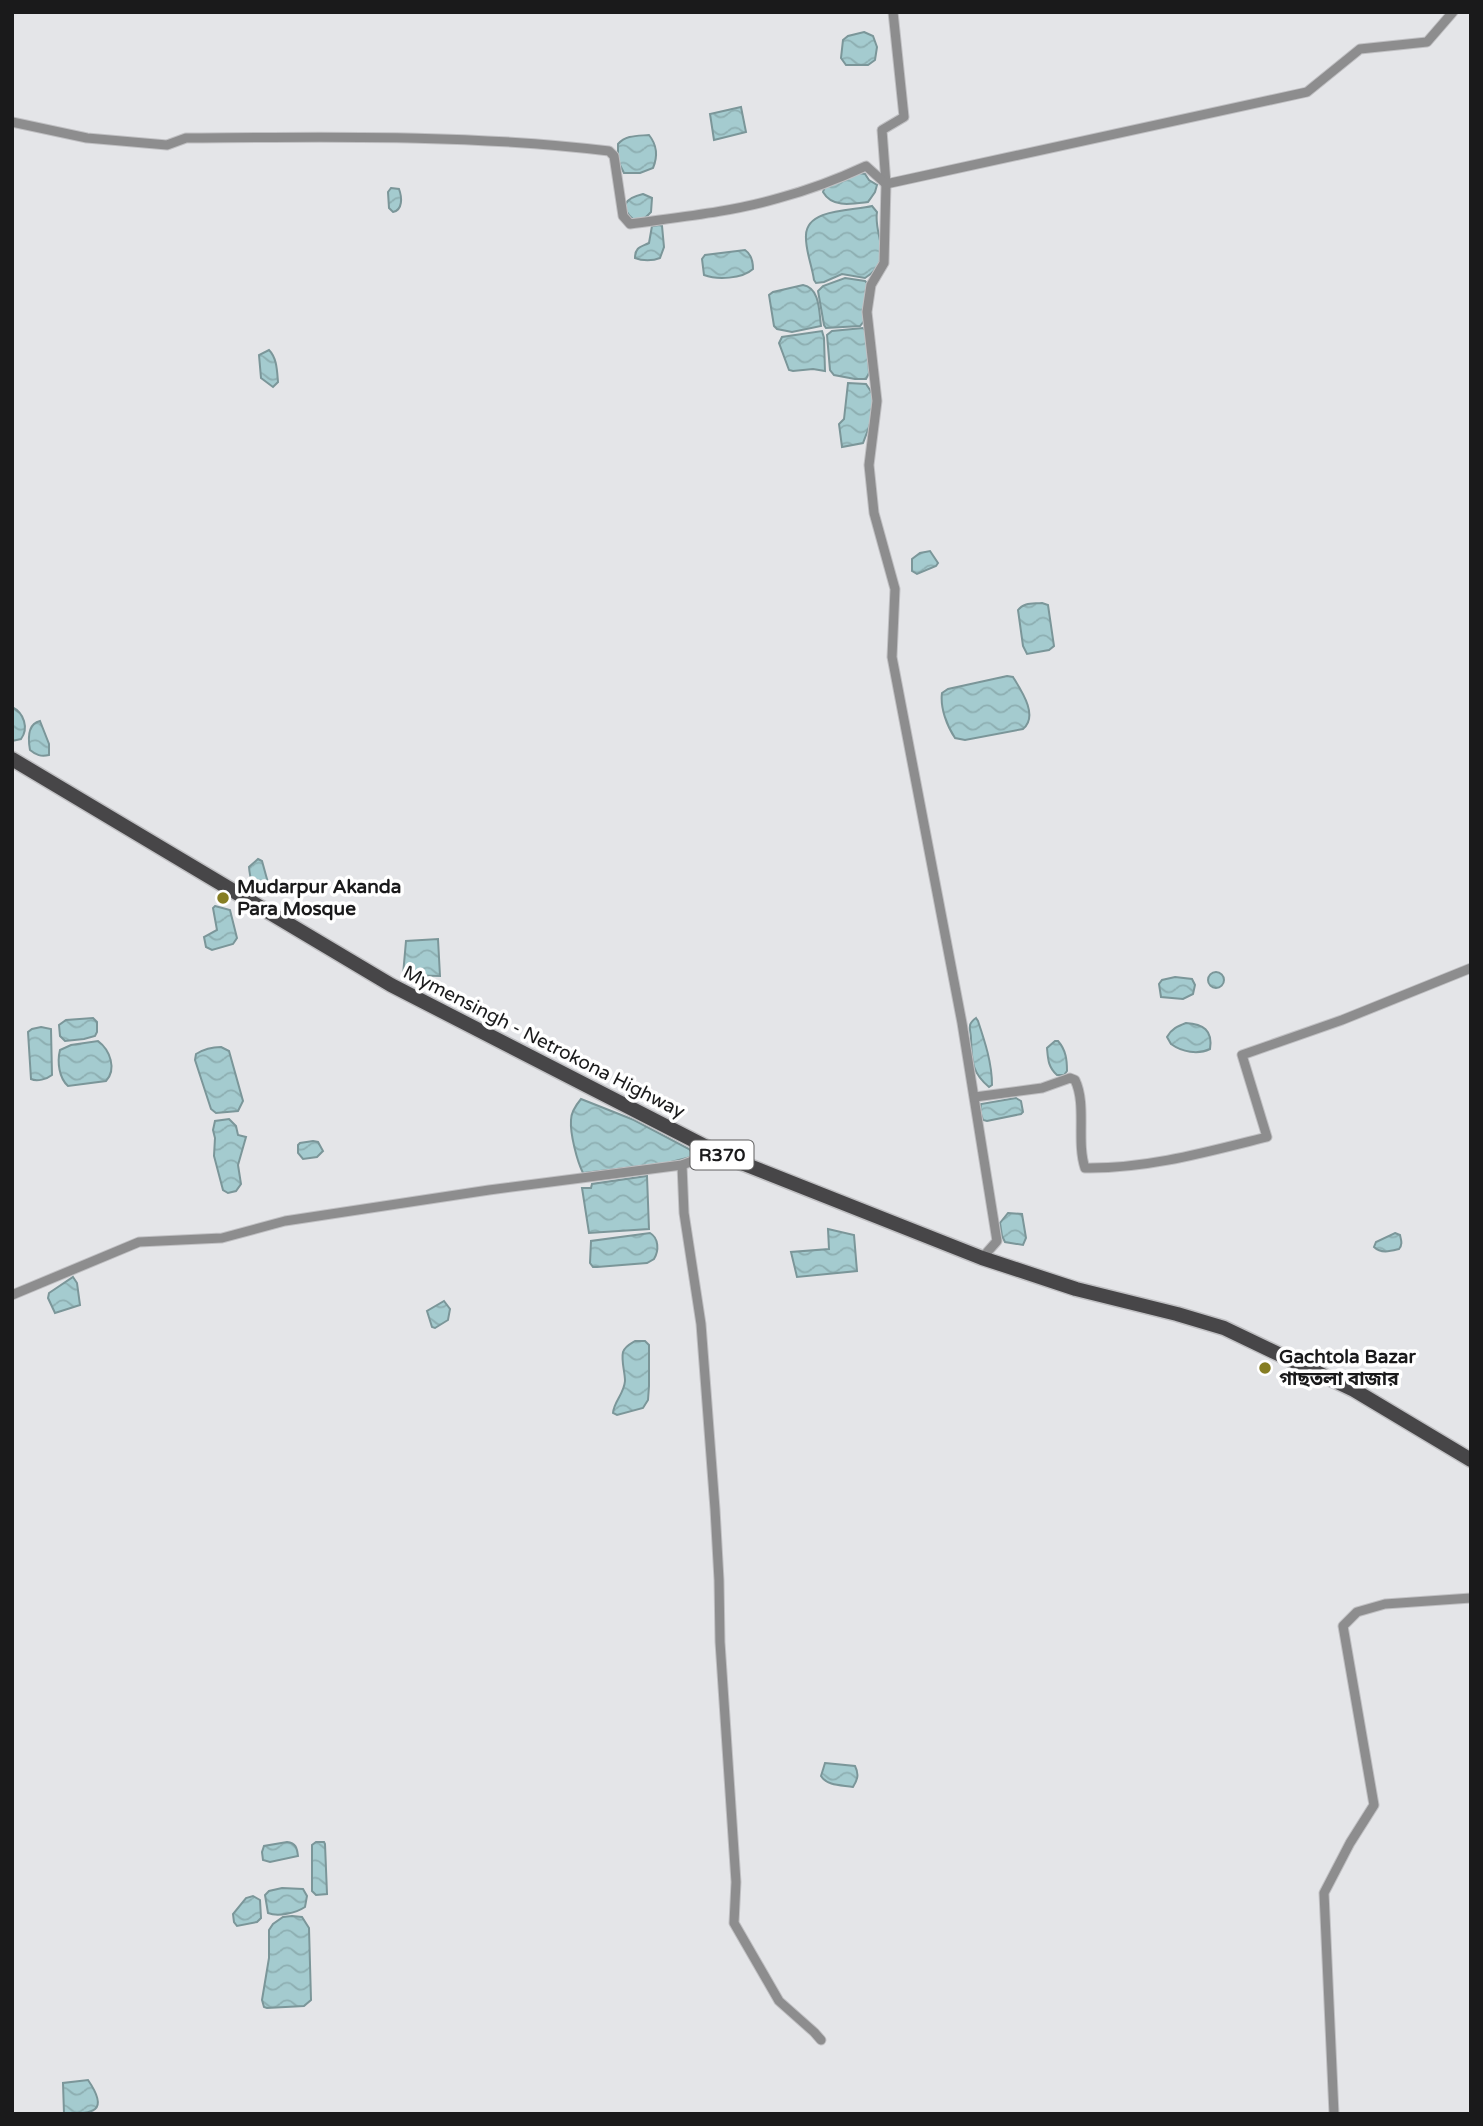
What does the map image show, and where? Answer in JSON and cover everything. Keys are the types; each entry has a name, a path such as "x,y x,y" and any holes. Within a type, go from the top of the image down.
{"main road":[{"name":"Mymensingh - Netrokona Highway","path":"12,760 391,985 724,1156 982,1258 1076,1289 1224,1328 1354,1390 1471,1460"}],"street":[{"path":"894,12 904,117 882,130 886,184 884,263 871,285 867,312 877,401 869,465 874,513 895,589 892,657 962,1023 997,1241 982,1258"},
{"path":"886,184 1307,92 1360,50 1427,42 1453,12"},
{"path":"12,122 87,138 167,145 186,138 377,137 608,151 614,156 623,216 630,224 731,210 780,198 843,177 866,166 886,184"},
{"path":"975,1097 1042,1088 1070,1078 1075,1080 1079,1094 1085,1168 1177,1159 1267,1137 1242,1055 1342,1020 1471,968"},
{"path":"12,1295 139,1242 222,1238 285,1221 489,1190 682,1165 703,1157 724,1156"},
{"path":"682,1165 684,1213 701,1324 716,1528 720,1642 736,1882 734,1923 779,2001 821,2040"},
{"path":"1334,2114 1324,1893 1374,1805 1343,1626 1357,1612 1385,1604 1471,1598"}],"water":[{"path":"864,32 873,36 877,47 875,60 868,65 846,65 841,58 843,40"},
{"path":"741,107 746,132 714,140 710,114"},
{"path":"649,135 656,151 653,168 640,173 624,173 618,161 618,144 628,137"},
{"path":"859,173 865,174 877,185 868,202 837,203 823,192 825,187"},
{"path":"391,188 399,189 401,199 399,209 393,212 389,208 388,192"},
{"path":"643,194 652,198 651,212 644,219 634,220 626,211 626,203"},
{"path":"872,206 877,212 881,247 879,263 874,271 865,278 842,274 816,283 807,246 808,226 822,215"},
{"path":"660,225 664,247 660,258 635,258 637,249 649,243 652,226"},
{"path":"745,250 750,256 753,269 743,275 729,278 704,275 702,259 705,255"},
{"path":"845,278 865,281 869,285 864,321 860,326 826,328 818,291 823,286"},
{"path":"803,285 816,295 821,326 792,332 777,329 774,326 769,295"},
{"path":"863,328 867,332 869,373 866,379 834,375 830,370 827,335 832,331"},
{"path":"822,331 825,371 789,370 779,343 782,337"},
{"path":"269,350 275,361 278,382 273,387 261,378 259,355"},
{"path":"848,383 866,384 874,398 874,404 863,443 842,447 839,424 844,419"},
{"path":"930,551 938,563 936,566 917,574 912,571 912,559 920,553"},
{"path":"1026,605 1048,605 1054,646 1049,650 1027,654 1023,646 1018,610"},
{"path":"1013,677 1027,703 1029,717 1023,729 965,740 955,738 945,717 942,693 948,689"},
{"path":"12,707 20,713 25,730 21,739 12,741"},
{"path":"40,721 49,744 49,755 39,755 30,750 31,729"},
{"path":"258,859 262,861 269,894 260,894 253,885 249,867"},
{"path":"215,906 230,910 237,938 233,944 212,950 206,947 204,937 217,930 213,908"},
{"path":"438,939 440,976 403,975 406,941"},
{"path":"1216,972 1224,980 1216,988 1208,980"},
{"path":"1175,977 1192,979 1195,985 1193,994 1183,999 1161,997 1159,984 1162,980"},
{"path":"93,1018 97,1022 95,1036 65,1041 60,1036 59,1025 66,1020"},
{"path":"976,1018 989,1061 992,1085 989,1087 979,1076 972,1059 970,1027"},
{"path":"1186,1023 1206,1029 1211,1042 1210,1049 1190,1052 1171,1044 1167,1037 1169,1034"},
{"path":"41,1027 51,1029 52,1075 36,1080 31,1079 28,1032"},
{"path":"98,1041 111,1060 111,1071 106,1081 68,1086 60,1070 60,1050 71,1045"},
{"path":"1055,1041 1061,1044 1065,1055 1067,1071 1064,1075 1057,1075 1049,1063 1047,1048"},
{"path":"221,1047 229,1051 243,1101 238,1111 216,1113 211,1109 195,1060 196,1054 202,1051"},
{"path":"1016,1098 1021,1101 1021,1114 983,1120 981,1104"},
{"path":"581,1099 634,1120 689,1149 693,1154 691,1157 667,1163 583,1173 574,1147 571,1126 573,1111"},
{"path":"229,1119 236,1126 238,1135 246,1137 238,1165 241,1184 236,1191 228,1193 223,1190 214,1156 213,1130 215,1121"},
{"path":"318,1142 323,1151 317,1157 303,1159 298,1153 298,1145"},
{"path":"647,1176 649,1229 589,1233 582,1188 591,1188 592,1184"},
{"path":"1008,1213 1022,1214 1026,1238 1023,1245 1005,1242 1002,1236 1000,1223"},
{"path":"828,1229 854,1235 857,1271 797,1277 791,1252 829,1249"},
{"path":"650,1233 657,1241 657,1249 654,1259 647,1263 593,1267 590,1263 591,1241"},
{"path":"1395,1233 1400,1235 1399,1249 1383,1251 1374,1247 1376,1242"},
{"path":"73,1277 77,1283 80,1305 55,1313 48,1298 49,1293"},
{"path":"444,1301 450,1309 448,1320 435,1328 432,1327 427,1311"},
{"path":"635,1341 645,1341 649,1345 648,1400 643,1408 617,1415 613,1413 625,1381 623,1352"},
{"path":"825,1763 855,1766 857,1776 853,1787 827,1782 821,1776"},
{"path":"287,1842 296,1846 298,1856 270,1862 263,1860 264,1846"},
{"path":"316,1842 325,1844 327,1894 316,1895 312,1891 312,1845"},
{"path":"282,1888 303,1889 307,1896 305,1907 287,1914 268,1913 265,1895 269,1891"},
{"path":"253,1896 260,1900 261,1918 257,1922 237,1926 233,1914 246,1898"},
{"path":"283,1917 302,1917 309,1928 311,2000 304,2006 267,2008 262,2000 269,1958 269,1930"},
{"path":"88,2080 98,2099 98,2105 90,2112 64,2114 63,2083"}],"place":[{"name":"Mudarpur Akanda Para Mosque","path":"223,898"},
{"name":"Gachtola Bazar গাছতলা বাজার","path":"1265,1368"}]}
